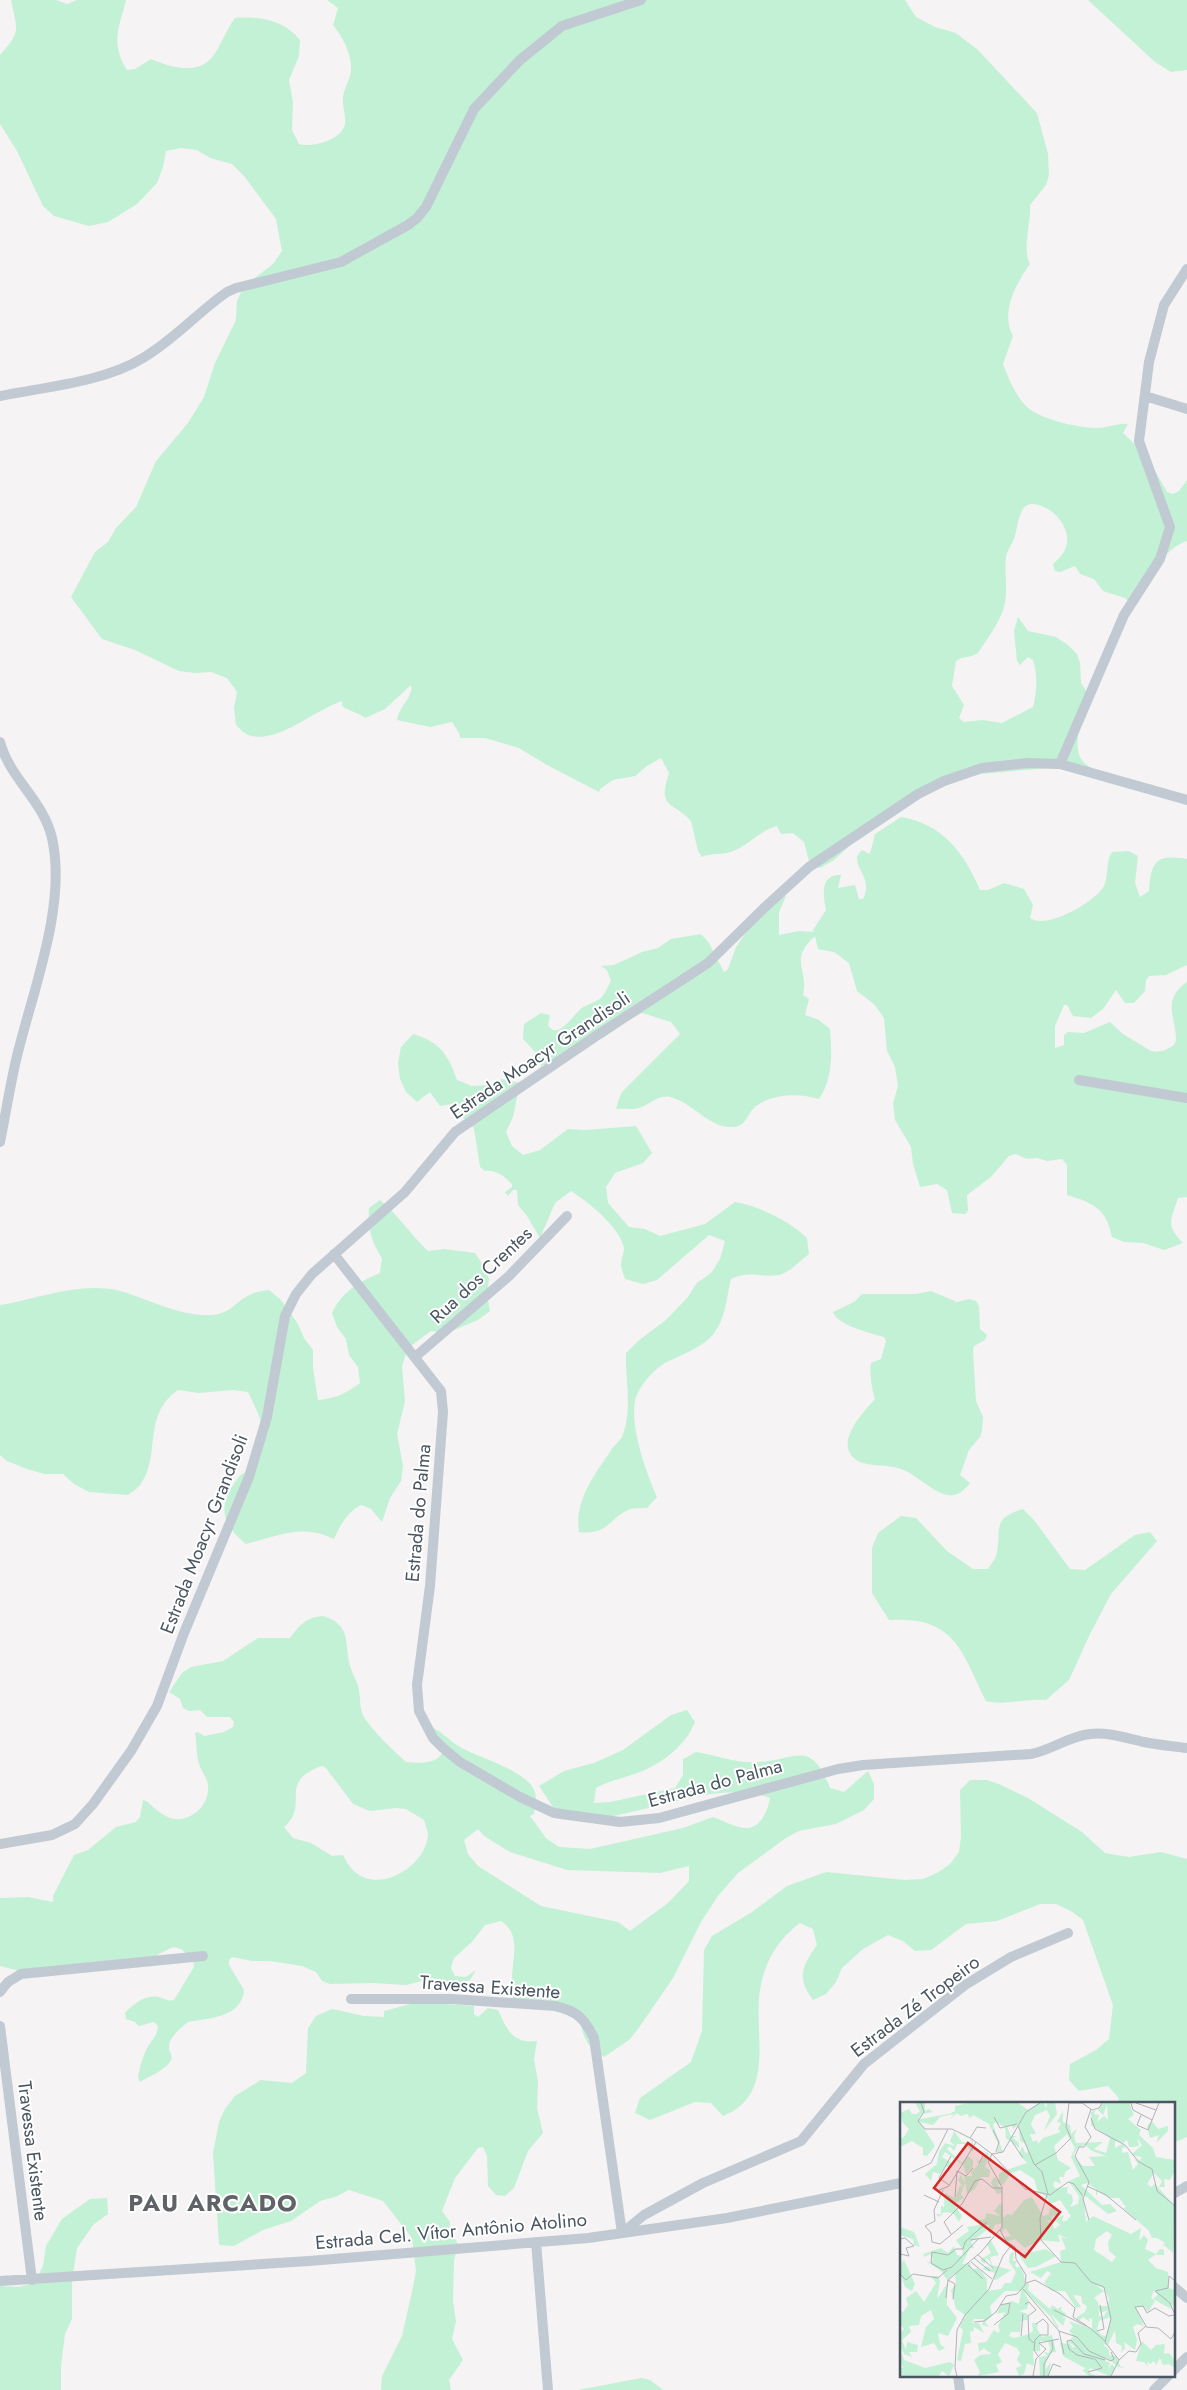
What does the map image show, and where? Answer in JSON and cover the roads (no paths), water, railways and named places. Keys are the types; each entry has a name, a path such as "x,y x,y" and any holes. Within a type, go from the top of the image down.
{"street":[{"path":"0,396 103,375 122,368 162,346 227,292 236,288 341,262 408,225 417,218 426,206 474,109 520,60 562,26 641,0"},
{"path":"1060,764 1124,615 1160,559 1170,527 1139,441 1149,362 1164,305 1187,269"},
{"path":"1145,396 1187,409"},
{"path":"0,742 12,770 39,804 52,836 56,866 54,896 44,959 17,1057 0,1142"},
{"name":"Estrada Moacyr Grandisoli","path":"0,1844 52,1835 74,1824 93,1804 131,1751 157,1706 184,1633 249,1477 267,1416 285,1316 296,1294 312,1274 406,1192 455,1132 596,1036 708,963 764,908 817,862 918,794 944,781 982,768 1028,764 1060,764 1187,800"},
{"path":"1079,1080 1187,1098"},
{"name":"Rua dos Crentes","path":"415,1356 509,1276 568,1216"},
{"name":"Estrada do Palma","path":"334,1254 441,1391 443,1407 430,1586 417,1685 419,1711 433,1738 460,1762 554,1813 620,1822 659,1818 838,1769 1032,1754 1044,1751 1077,1736 1091,1734 1110,1734 1187,1748"},
{"name":"Estrada Zé Tropeiro","path":"622,2234 644,2215 703,2183 800,2142 864,2064 965,1985 1011,1957 1068,1933"},
{"path":"0,1992 8,1982 20,1974 203,1956"},
{"name":"Travessa Existente","path":"351,1999 451,1999 555,2006 569,2009 586,2021 594,2038 622,2234"},
{"name":"Travessa Existente","path":"0,2026 32,2280"},
{"name":"Estrada Cel. Vítor Antônio Atolino","path":"0,2281 622,2234 727,2218 900,2183"},
{"path":"1174,2193 1187,2186"},
{"path":"536,2242 548,2390"},
{"path":"1174,2287 1187,2298"},
{"path":"1174,2370 1187,2357"},
{"path":"1154,2390 1166,2378"}],"district":[{"name":"PAU ARCADO","path":"213,2202"}]}
